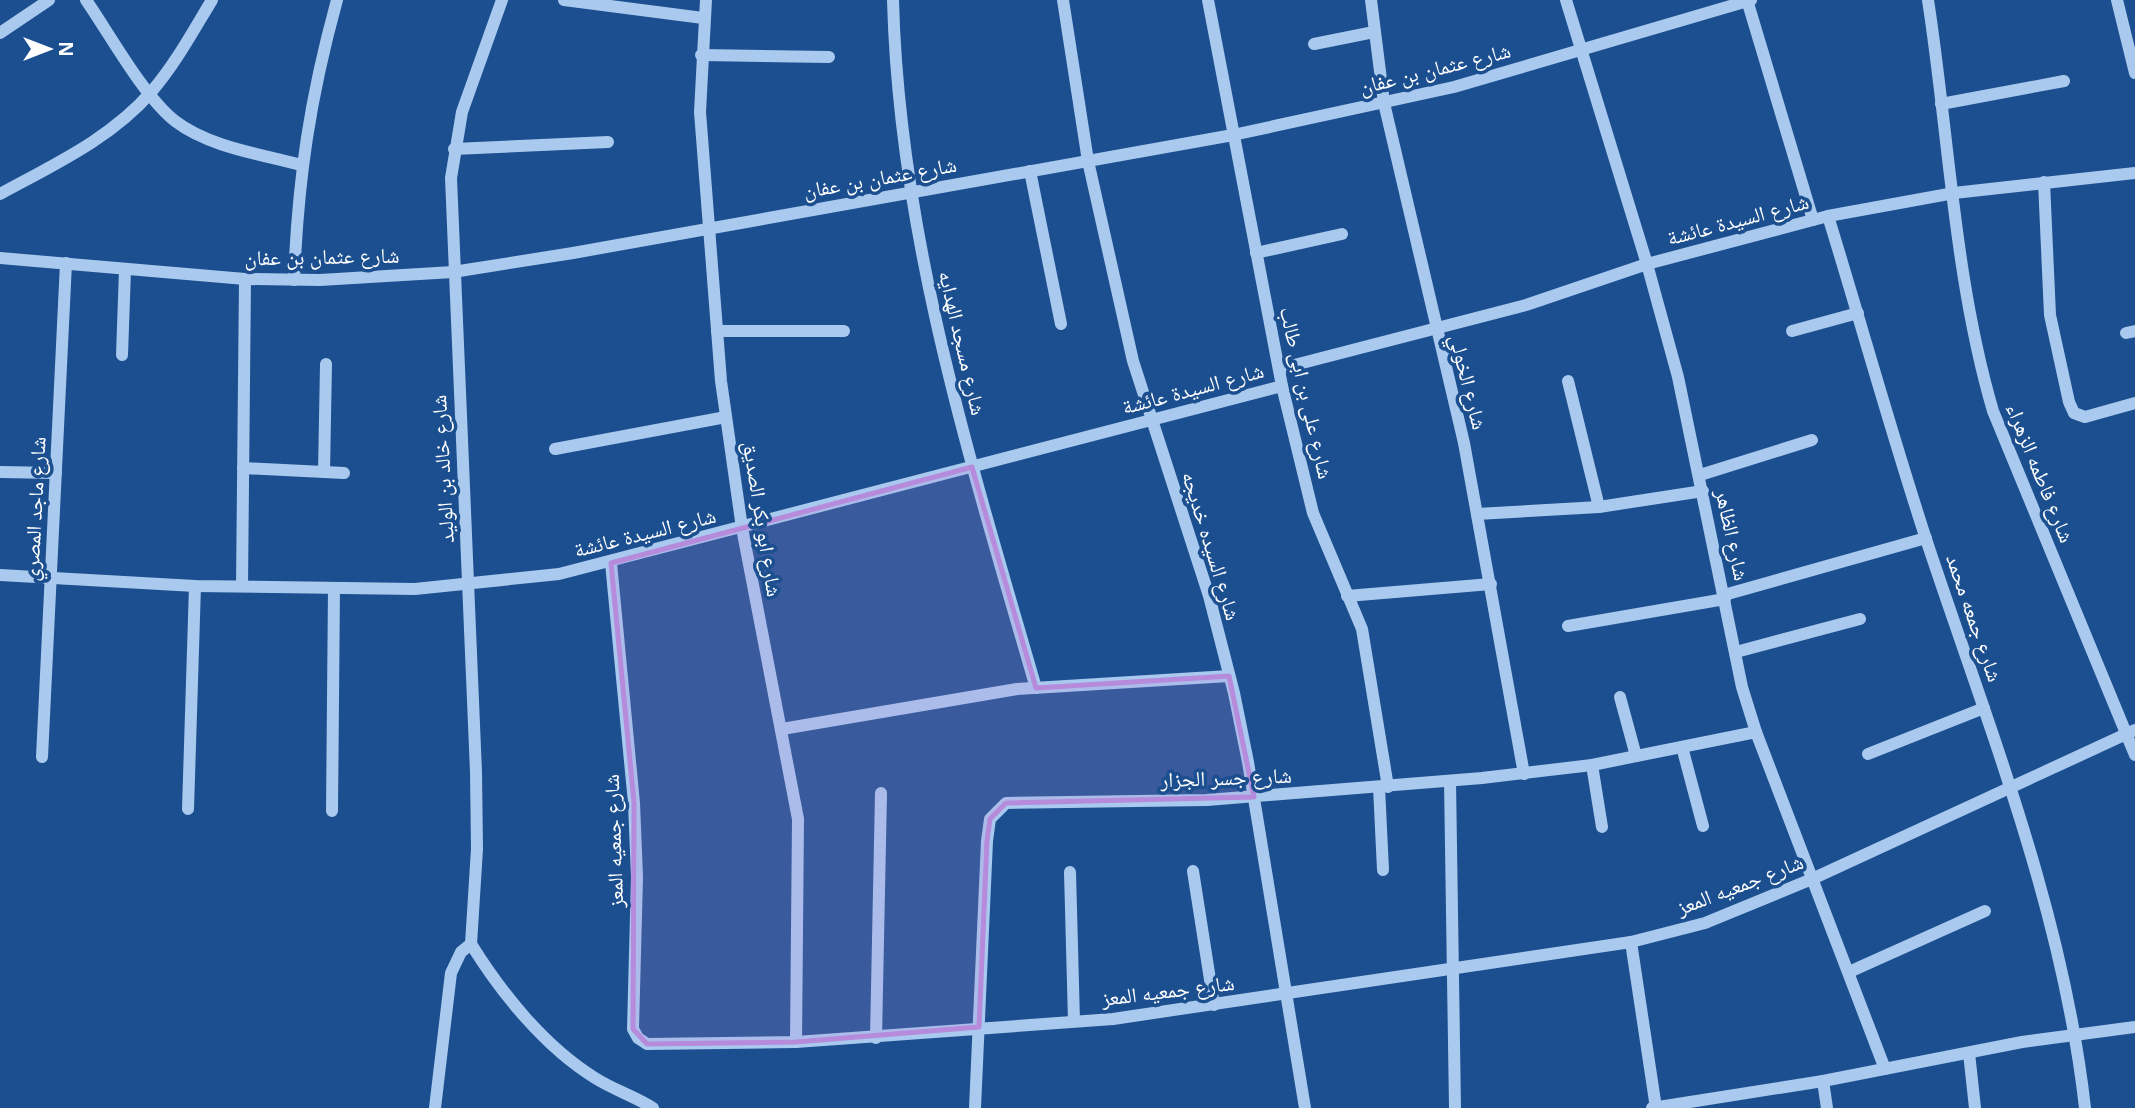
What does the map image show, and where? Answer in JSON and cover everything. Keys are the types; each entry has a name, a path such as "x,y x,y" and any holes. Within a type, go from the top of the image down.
{"street":[{"path":"0,33 49,0"},
{"path":"86,0 150,94 174,121 205,137 301,165"},
{"path":"0,194 103,135 150,94 167,73 212,0"},
{"path":"294,280 301,165 308,119 337,0"},
{"name":"شارع خالد بن الوليد","path":"471,944 477,849 468,583 450,208 454,149 461,112 502,0"},
{"path":"564,0 703,18"},
{"name":"شارع ابو بكر الصديق","path":"706,0 700,112 726,417 742,528 798,818 796,1042"},
{"name":"شارع مسجد الهدايه","path":"892,0 902,123 933,317 972,467 1036,688"},
{"name":"شارع السيده خديجه","path":"1063,0 1088,161 1133,361 1209,596 1229,676 1254,797 1305,1108"},
{"name":"شارع على بن ابى طالب","path":"1208,0 1282,386 1314,513 1362,629 1369,659 1383,787 1383,870"},
{"name":"شارع الخولي","path":"1371,0 1384,103 1477,514 1524,774"},
{"name":"شارع الظاهر","path":"1566,0 1647,264 1700,475 1736,652 1756,732 1885,1069"},
{"path":"1748,0 1813,220"},
{"name":"شارع عثمان بن عفان","path":"0,258 245,279 294,280 453,272 1233,135 1454,87 1748,0"},
{"name":"شارع فاطمه الزهراء","path":"1928,0 1972,322 1993,411 2131,732 2135,755"},
{"path":"2116,0 2130,29 2135,73"},
{"path":"1314,44 1374,32"},
{"path":"701,55 829,57"},
{"path":"1941,104 2064,81"},
{"path":"454,149 608,142"},
{"path":"1030,171 1061,324"},
{"name":"شارع السيدة عائشة","path":"1279,369 1526,305 1647,264 1828,216 1954,193 2135,173"},
{"path":"2044,182 2050,315 2069,402 2074,413 2085,417 2135,403"},
{"name":"شارع جمعه محمد","path":"1828,216 1926,538 2012,789 2054,938 2077,1035 2085,1108"},
{"path":"1256,253 1342,234"},
{"name":"شارع ماجد المصري","path":"42,757 66,263"},
{"path":"122,355 125,270"},
{"path":"242,586 245,279"},
{"path":"1792,331 1858,313"},
{"path":"717,331 844,331"},
{"path":"324,472 326,364"},
{"path":"1568,381 1599,507"},
{"name":"شارع السيدة عائشة","path":"0,575 195,586 415,589 559,575 1282,386"},
{"path":"555,449 726,417"},
{"path":"1700,475 1812,440"},
{"path":"243,468 344,473"},
{"path":"0,472 56,473"},
{"path":"1477,514 1599,507 1703,491"},
{"path":"1568,626 1725,597 1926,538"},
{"name":"شارع جمعيه المعز","path":"611,563 634,803 637,877 633,1029 638,1038 647,1044 876,1038 979,1027 1074,1021 1214,1005 1631,942 1705,923 1812,879 2131,732"},
{"path":"1347,596 1491,584"},
{"path":"188,809 195,586"},
{"path":"332,811 334,588"},
{"path":"1736,652 1860,619"},
{"path":"782,729 1036,688 1229,676"},
{"path":"1620,697 1636,756"},
{"path":"1868,754 1984,708"},
{"name":"شارع جسر الجزار","path":"975,1108 987,841 990,818 1006,803 1254,797 1524,774 1592,765 1756,732"},
{"path":"1682,747 1703,826"},
{"path":"1592,765 1602,827"},
{"path":"1450,781 1455,1108"},
{"path":"876,1038 881,793"},
{"path":"1193,871 1214,1005"},
{"path":"1070,872 1074,1021"},
{"path":"1849,972 1985,911"},
{"path":"1631,942 1655,1108 2135,1027"},
{"path":"435,1108 451,972 461,952 471,944 498,984 564,1056 596,1079 653,1108"},
{"path":"1969,1053 1975,1108"},
{"path":"1823,1081 1827,1108"}],"highlighted area":[{"path":"972,467 1036,688 1229,676 1254,797 1006,803 990,819 987,841 979,1027 796,1042 647,1044 633,1029 634,803 611,563"}]}
